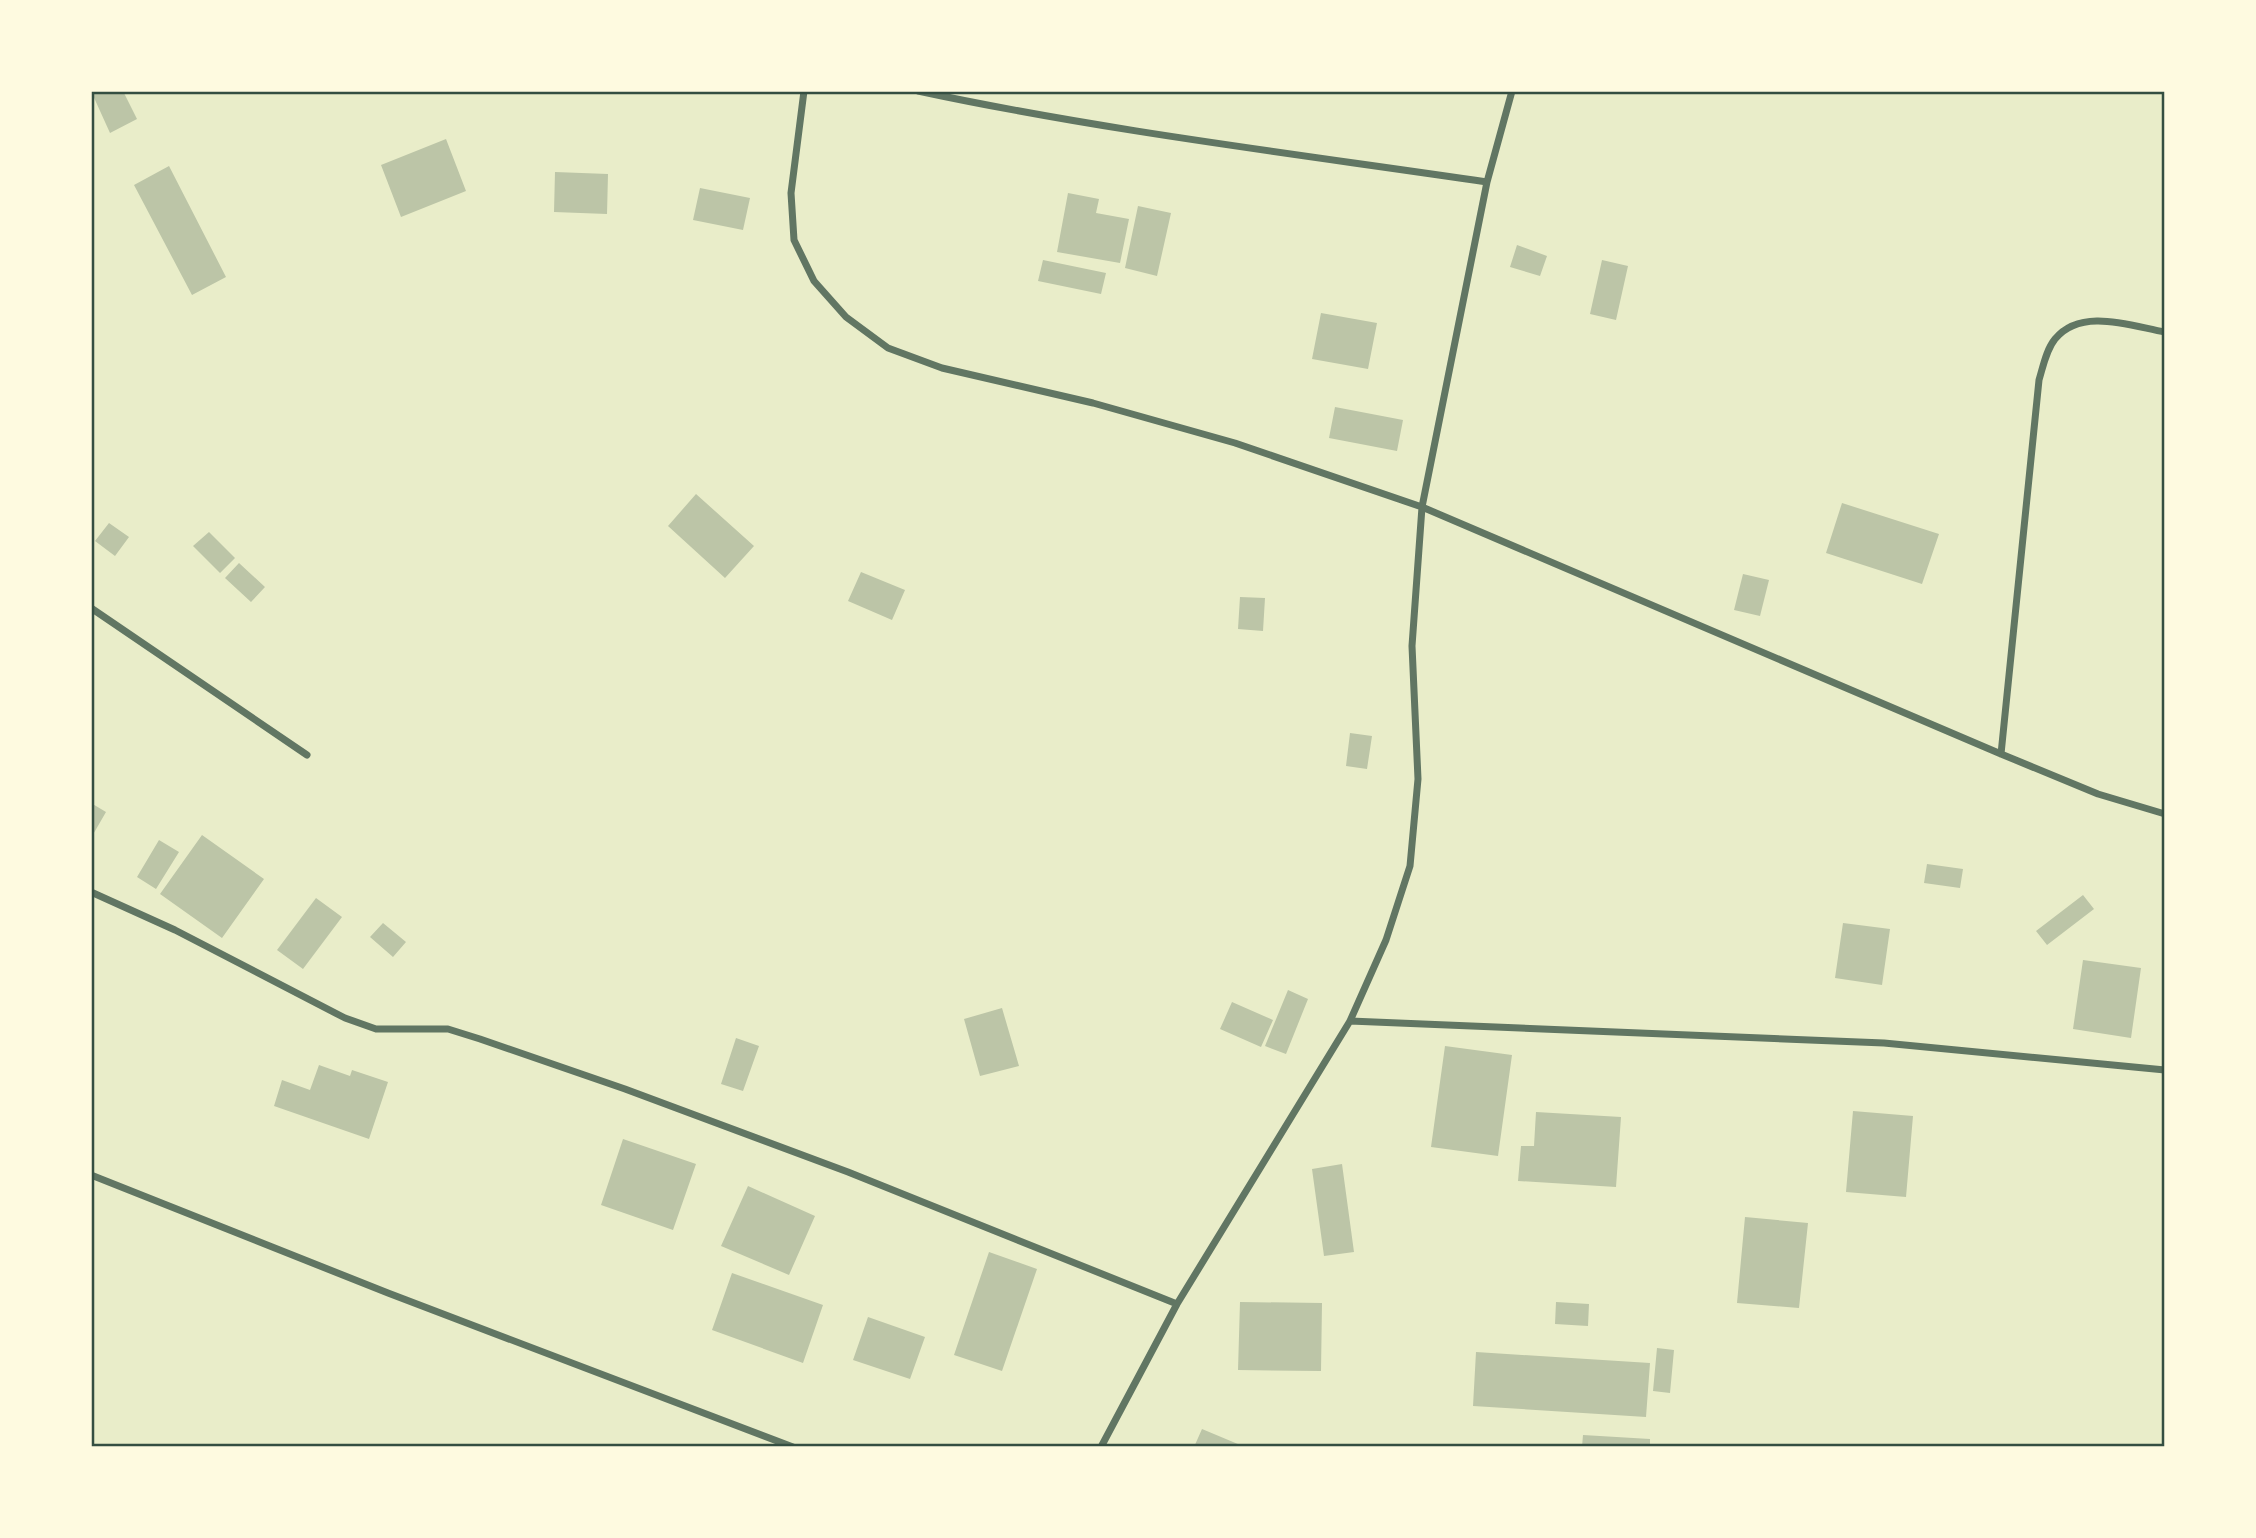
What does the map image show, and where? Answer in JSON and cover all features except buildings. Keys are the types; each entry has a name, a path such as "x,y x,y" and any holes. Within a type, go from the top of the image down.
{"street":[{"path":"803,91 791,192 794,240 814,281 846,317 888,348 942,368 1093,403 1235,443 1422,507 2001,754 2098,794 2165,814"},
{"path":"918,91 979,104 1154,132 1487,182"},
{"path":"1101,1447 1177,1304 1350,1021 1386,940 1410,866 1418,779 1412,646 1422,507 1487,182 1512,91"},
{"path":"2001,754 2039,380 2045,358 2055,339 2076,324 2098,320 2165,332"},
{"path":"91,608 307,755"},
{"path":"91,892 175,930 345,1018 376,1029 448,1029 480,1039 625,1089 848,1172 1177,1304"},
{"path":"1350,1021 1884,1043 2165,1070"},
{"path":"91,1175 388,1293 793,1447"}]}
